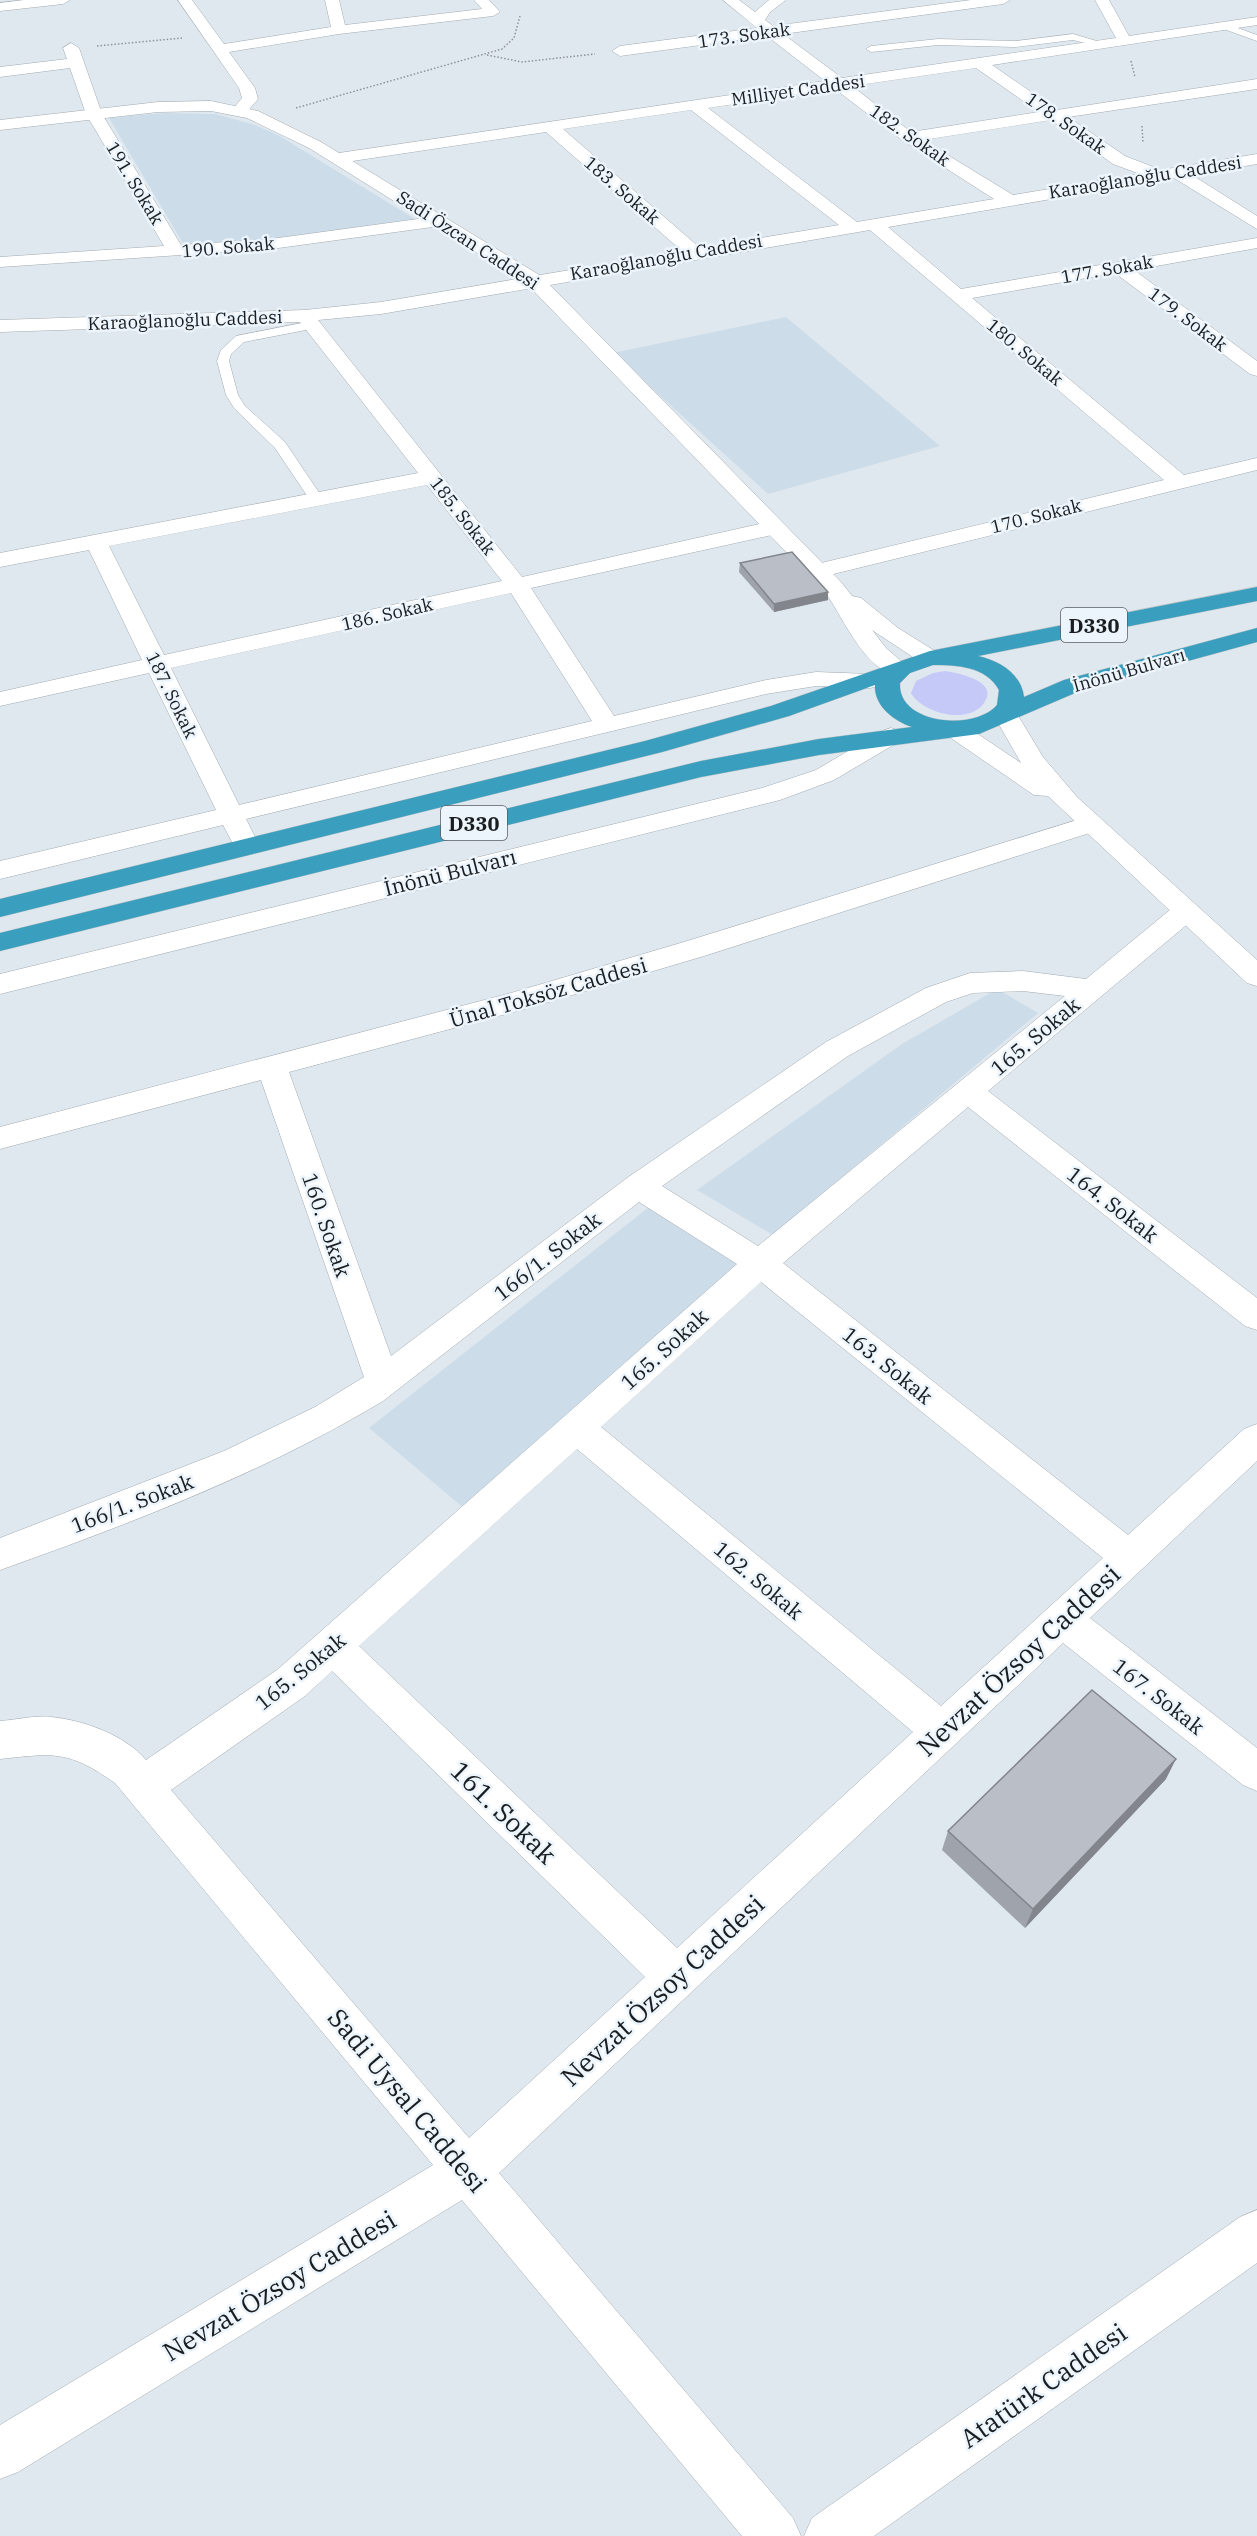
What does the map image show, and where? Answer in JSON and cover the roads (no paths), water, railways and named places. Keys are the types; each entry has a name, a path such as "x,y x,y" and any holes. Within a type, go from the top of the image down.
{"highway":[{"name":"D330","path":"930,658 1257,594"},
{"name":"İnönü Bulvarı","path":"1005,714 1073,685 1257,634"},
{"path":"930,658 967,660 999,674 1008,683 1013,694 1012,705 1005,714 983,725 954,729 933,727 899,712 889,701 886,690 889,679 898,669 930,658"},
{"name":"D330","path":"0,908 653,747 780,711 870,681 898,669"},
{"name":"İnönü Bulvarı","path":"0,942 640,783 760,758 891,736 954,729"}],"street":[{"path":"0,7 63,0"},
{"path":"185,0 250,94 247,104 240,110"},
{"path":"332,0 339,30"},
{"path":"220,49 339,30 493,12 481,0"},
{"name":"182. Sokak","path":"730,0 908,137 1008,200"},
{"name":"173. Sokak","path":"620,51 1003,0"},
{"path":"1102,0 1125,41"},
{"path":"757,21 775,2 807,26"},
{"name":"Milliyet Caddesi","path":"339,158 1257,21"},
{"name":"191. Sokak","path":"0,72 74,56 94,114 176,251"},
{"name":"178. Sokak","path":"979,63 1119,160 1167,174 1257,224"},
{"path":"908,137 1257,84"},
{"path":"694,105 852,226"},
{"name":"Sadi Özcan Caddesi","path":"0,125 178,106 211,106 240,110 339,158 440,221 464,239 534,280 825,579 845,602 877,656 898,669"},
{"name":"183. Sokak","path":"550,127 695,253"},
{"name":"Karaoğlanoğlu Caddesi","path":"0,326 309,320 1257,159"},
{"name":"190. Sokak","path":"8,261 271,244 440,221"},
{"name":"180. Sokak","path":"872,223 1178,481"},
{"name":"177. Sokak","path":"958,295 1257,243"},
{"name":"179. Sokak","path":"1119,267 1257,370"},
{"name":"185. Sokak","path":"309,320 517,585 607,725"},
{"name":"170. Sokak","path":"825,579 1178,481 1257,464"},
{"path":"0,561 433,477"},
{"name":"186. Sokak","path":"0,699 773,528"},
{"name":"187. Sokak","path":"96,542 247,847"},
{"name":"Sadi Özcan Caddesi","path":"825,579 890,633 930,658"},
{"path":"0,870 784,684 816,680 870,681"},
{"path":"1005,714 1032,760 1068,803 1257,976"},
{"path":"954,729 1035,782 1090,824"},
{"name":"İnönü Bulvarı","path":"0,984 771,794 825,775 891,736"},
{"name":"Ünal Toksöz Caddesi","path":"0,1138 272,1067 614,973 1090,824"},
{"name":"165. Sokak","path":"142,1786 291,1683 760,1263 1186,911"},
{"name":"166/1. Sokak","path":"0,1554 214,1472 344,1408 383,1382 638,1186 837,1049 936,995 970,983 1002,981 1092,989"},
{"name":"160. Sokak","path":"272,1067 383,1382"},
{"name":"164. Sokak","path":"968,1091 1257,1317"},
{"name":"163. Sokak","path":"638,1186 760,1263 1129,1557"},
{"name":"162. Sokak","path":"577,1428 941,1731"},
{"name":"Nevzat Özsoy Caddesi","path":"0,2454 467,2171 1257,1439"},
{"name":"167. Sokak","path":"1062,1619 1257,1772"},
{"name":"161. Sokak","path":"332,1646 676,1977"},
{"name":"Sadi Uysal Caddesi","path":"0,1740 51,1736 95,1746 129,1770 775,2536"},
{"name":"Atatürk Caddesi","path":"830,2536 1257,2234"}],"lane":[{"path":"1224,26 1257,38"},
{"path":"871,49 938,42 1015,44 1073,38 1102,44"},
{"path":"309,320 240,339 225,353 223,362 232,395 240,408 280,445 317,500"}]}
